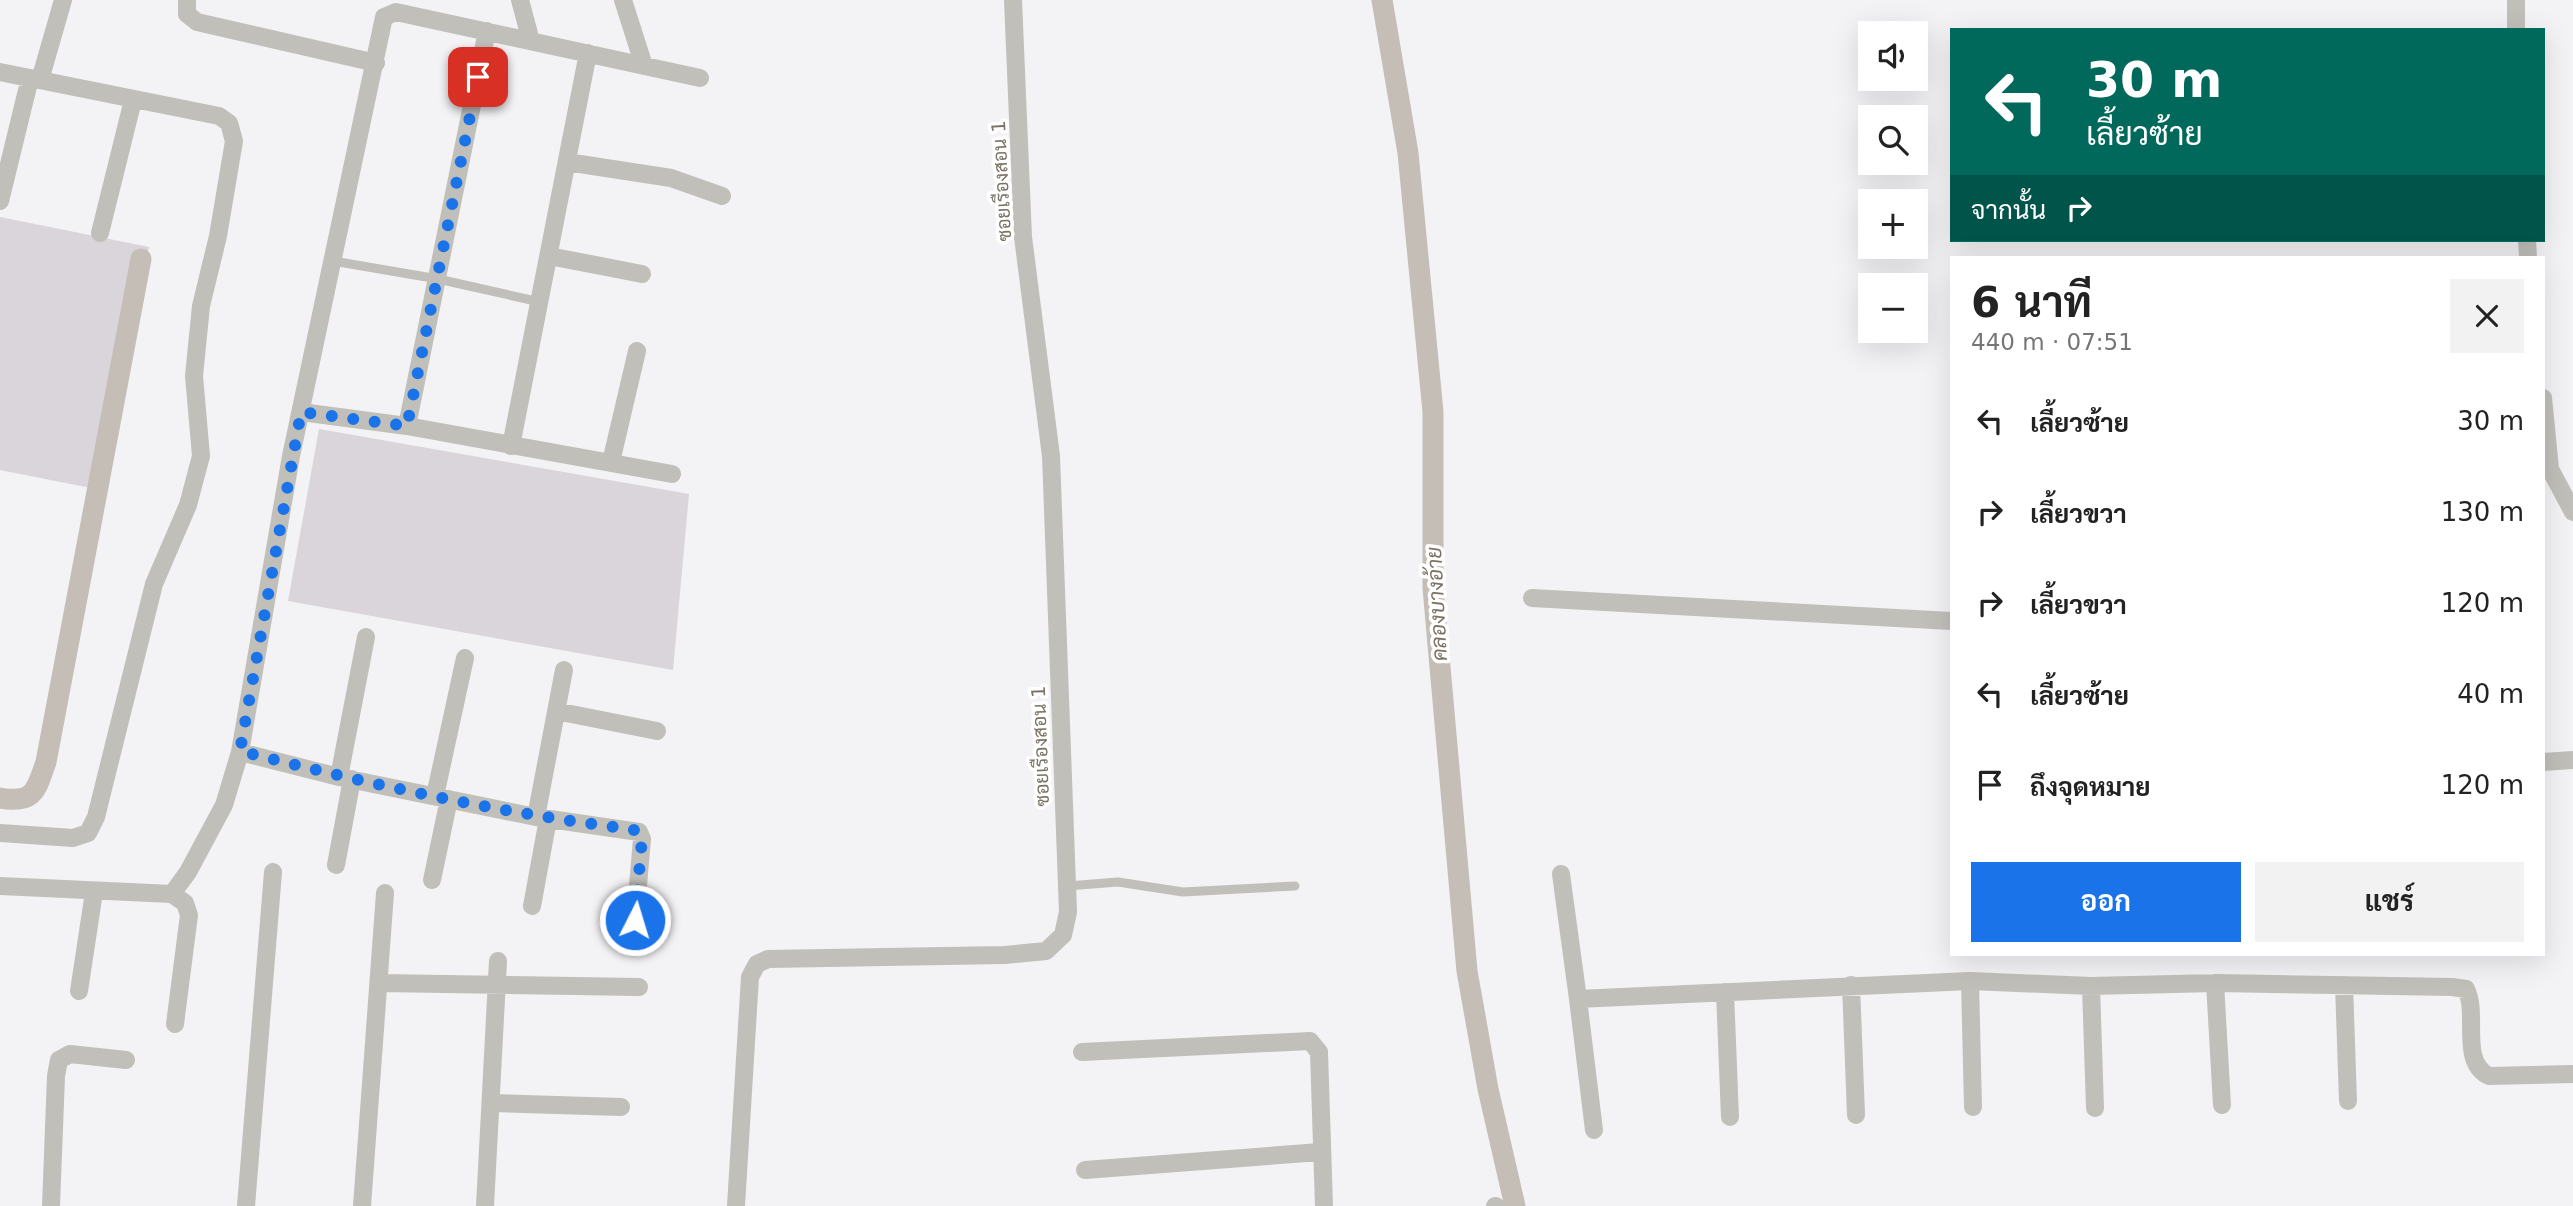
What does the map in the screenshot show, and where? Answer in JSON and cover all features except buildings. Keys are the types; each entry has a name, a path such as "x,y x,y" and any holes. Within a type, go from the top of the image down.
{"street":[{"path":"0,201 35,79 63,0"},
{"path":"187,0 187,14 197,22 376,63"},
{"path":"520,0 531,41"},
{"path":"624,0 645,66"},
{"name":"ซอยเรืองสอน 1","path":"736,1206 750,978 757,964 768,959 1046,951 1063,934 1068,912 1051,456 1023,237 1013,0"},
{"path":"2516,0 2516,28"},
{"path":"172,894 188,872 225,805 240,751 301,412 384,17 391,12 701,78"},
{"path":"407,426 487,32"},
{"path":"511,446 588,53"},
{"path":"0,72 219,116 233,129 234,142 218,236 201,306 194,376 201,456 188,505 154,584 96,817 88,833 73,838 0,833"},
{"path":"100,233 133,100"},
{"path":"567,162 671,178 722,196"},
{"path":"549,256 642,274"},
{"path":"611,462 637,351"},
{"path":"301,412 407,426 672,474"},
{"path":"2545,418 2550,469 2573,512"},
{"path":"1532,598 1950,621"},
{"path":"336,865 345,778 366,637"},
{"path":"432,880 442,798 465,657"},
{"path":"532,906 556,711 564,670"},
{"path":"556,711 657,731"},
{"path":"240,751 345,778 442,798 542,818 639,832 642,839 635,920"},
{"path":"2545,762 2573,760"},
{"path":"246,1206 273,872"},
{"path":"1561,874 1594,1130"},
{"path":"0,886 172,894 185,903 189,915 174,1024"},
{"path":"79,991 94,892"},
{"path":"362,1206 385,893"},
{"path":"485,1206 498,961"},
{"path":"1578,999 1970,981 2466,989 2471,998 2473,1059 2479,1071 2489,1076 2573,1074"},
{"path":"1970,981 1973,1107"},
{"path":"380,983 639,987"},
{"path":"2215,983 2222,1105"},
{"path":"1851,985 1856,1115"},
{"path":"2091,985 2095,1108"},
{"path":"2344,985 2348,1101"},
{"path":"1725,992 1730,1117"},
{"path":"1082,1052 1305,1039 1319,1052 1320,1152 1324,1206"},
{"path":"51,1206 56,1076 60,1060 70,1054 126,1060"},
{"path":"491,1103 621,1107"},
{"path":"1085,1170 1320,1152"}],"lane":[{"path":"333,261 438,279 540,302"},
{"path":"1067,886 1118,882 1183,892 1295,886"}],"shaded area":[{"path":"0,217 149,247 106,491 0,470"},
{"path":"319,429 689,494 673,670 288,601"}],"waterway":[{"name":"คลองบางอ้าย","path":"1382,0 1408,153 1433,412 1433,588 1467,971 1488,1089 1515,1206"},
{"path":"0,798 27,797 40,780 46,762 141,259"}],"route":[{"path":"478,77 407,426 301,412 240,751 339,776 548,819 639,832 642,839 635,920"}]}
